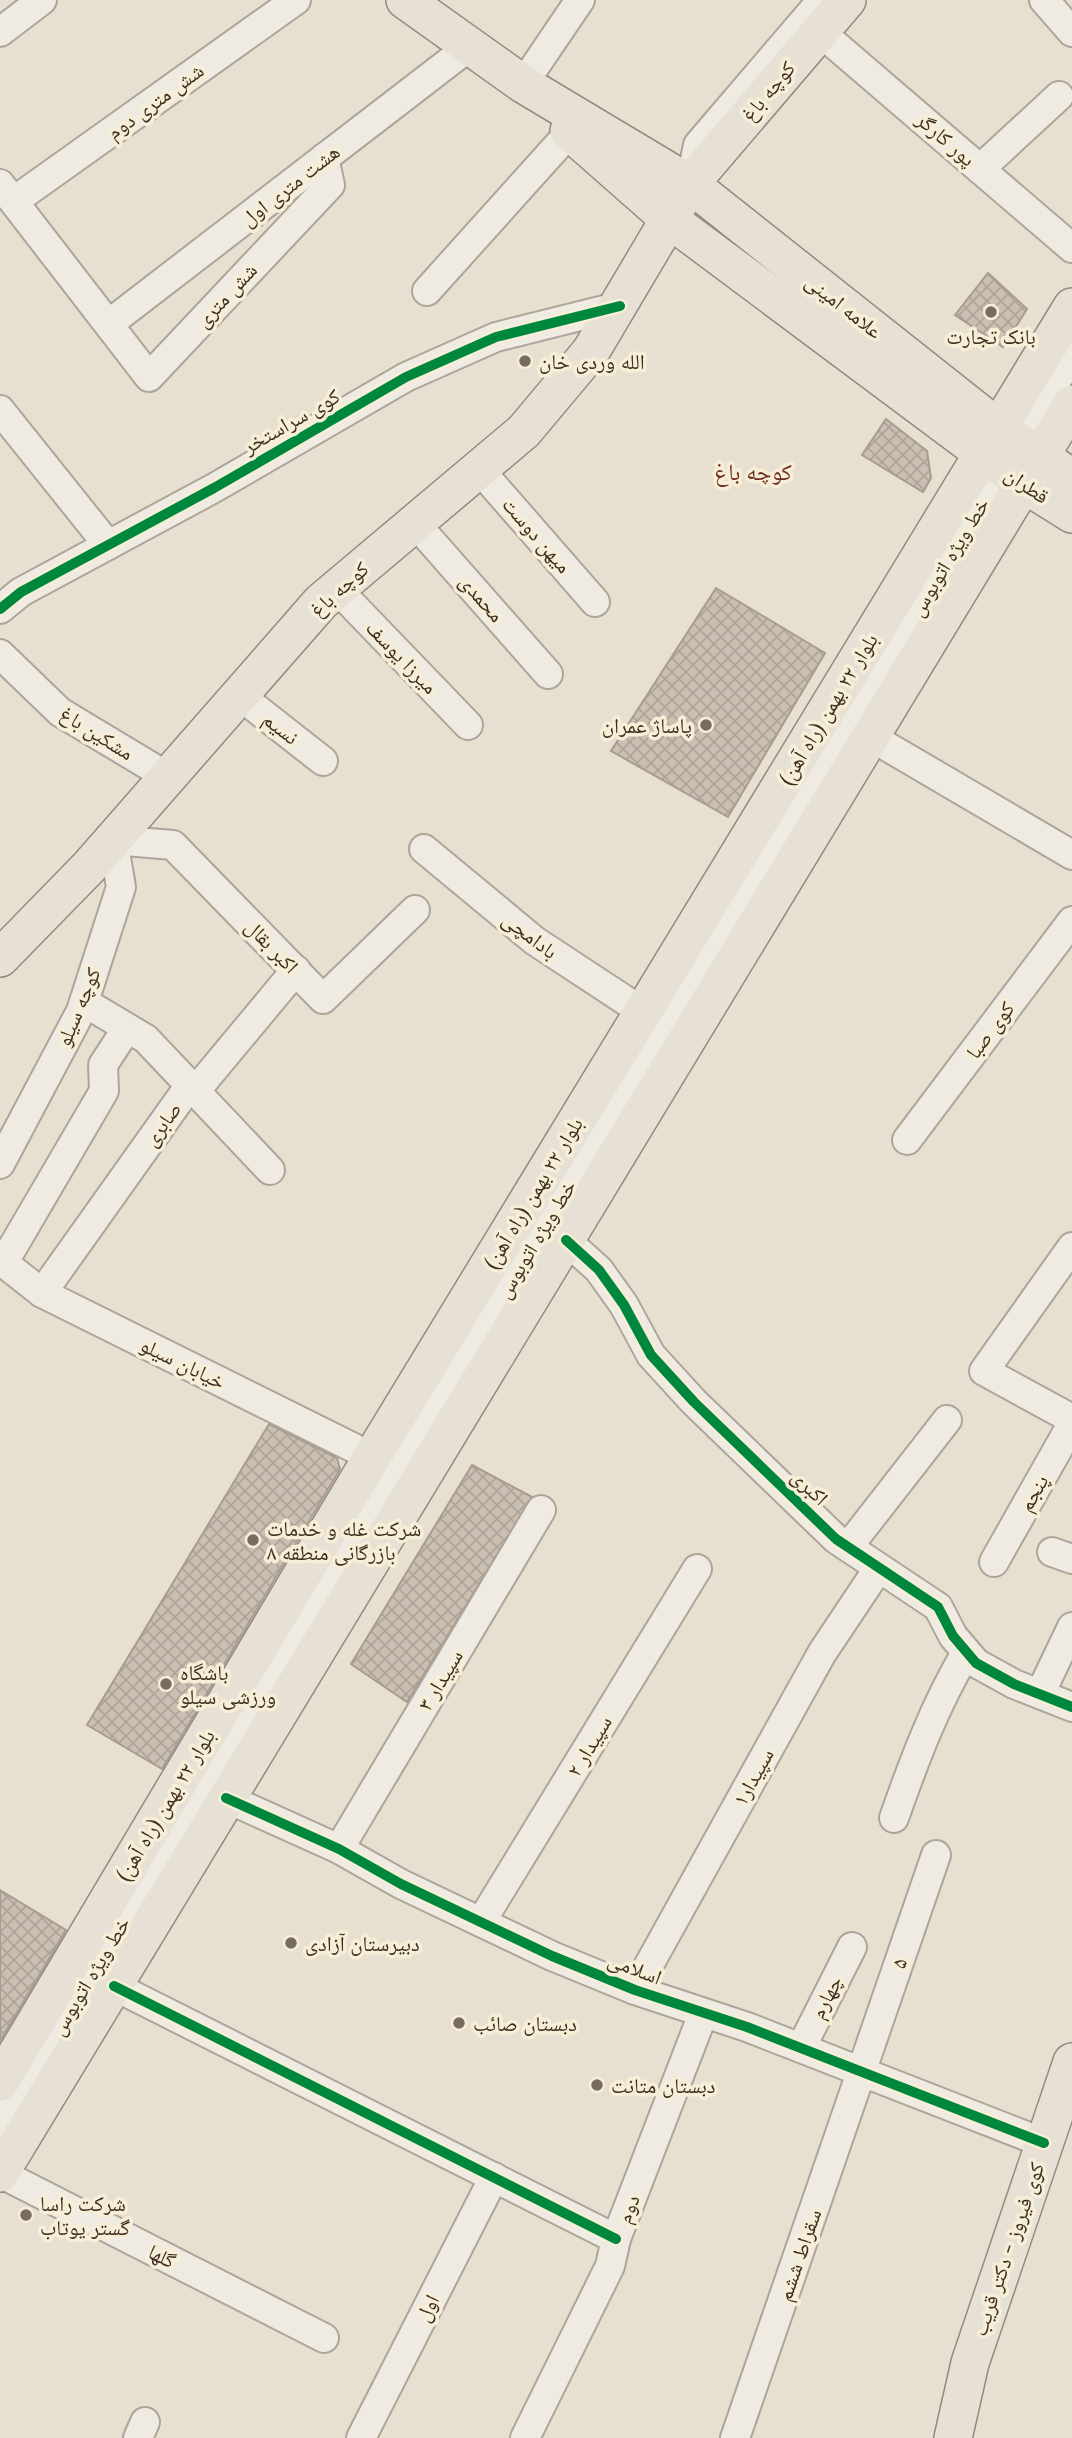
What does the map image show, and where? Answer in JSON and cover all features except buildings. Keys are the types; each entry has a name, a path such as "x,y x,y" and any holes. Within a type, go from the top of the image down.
{"main road":[{"path":"405,0 523,84"},
{"name":"کوچه باغ","path":"0,958 113,840 321,602 524,431 571,378 620,306 690,184 820,15 847,0"},
{"name":"علامه امینی","path":"523,84 570,132 669,219 1011,456"},
{"name":"علامه امینی","path":"523,84 690,184 1011,456"},
{"name":"بلوار ۲۲ بهمن (راه آهن)","path":"0,2082 400,1463 566,1240 871,737 1011,456 1072,307"},
{"name":"بلوار ۲۲ بهمن (راه آهن)","path":"0,2173 226,1798 400,1463 643,1013 1011,456 1072,404"},
{"name":"قطران","path":"1011,456 1072,478"},
{"name":"قطران","path":"1011,456 1072,514"},
{"name":"کوی فیروز - دکتر قریب","path":"953,2438 970,2363 1072,2062"}],"street":[{"path":"0,32 42,0"},
{"name":"شش متری دوم","path":"7,192 296,0"},
{"path":"523,84 580,0"},
{"path":"1044,0 1072,32"},
{"name":"پور کارگر","path":"820,15 980,169 1072,248"},
{"name":"هشت متری اول","path":"110,323 470,46"},
{"path":"980,169 1059,96"},
{"path":"427,291 570,132"},
{"name":"شش متری","path":"110,323 149,377 330,185 324,158"},
{"path":"7,192 110,323"},
{"name":"کوی سراستخر","path":"0,609 21,592 406,377 496,337 620,306"},
{"name":"خط ویژه اتوبوس","path":"0,2124 1072,355"},
{"path":"0,410 108,545"},
{"name":"میهن دوست","path":"479,469 595,602"},
{"name":"محمدی","path":"415,523 548,674"},
{"name":"میرزا یوسف","path":"337,589 468,725"},
{"name":"مشکین باغ","path":"0,654 60,712 168,776"},
{"name":"نسیم","path":"239,695 323,761"},
{"path":"871,737 1072,855"},
{"name":"اکبر بقال","path":"113,840 173,845 323,999 415,910"},
{"name":"کوچه سیلو","path":"0,1164 84,1002 121,887 113,840"},
{"name":"بادامچی","path":"424,849 535,941 643,1013"},
{"name":"کوی صبا","path":"907,1140 1072,921"},
{"name":"صابری","path":"42,1293 190,1085 202,1083 296,970"},
{"path":"84,1002 146,1039 270,1170"},
{"path":"2,1261 104,1091 103,1065 127,1028"},
{"name":"اکبری","path":"566,1240 599,1270 624,1305 651,1355 694,1402 848,1547 938,1607 966,1653 986,1668 1072,1707"},
{"path":"1072,1247 984,1371 1072,1419"},
{"name":"خیابان سیلو","path":"2,1261 42,1293 400,1463"},
{"path":"848,1547 947,1420"},
{"name":"پنجم","path":"994,1562 1072,1424"},
{"name":"سپیدار ۳","path":"339,1850 541,1510"},
{"name":"سپیدار ۲","path":"481,1922 697,1569"},
{"name":"سپیدار۱","path":"635,1990 822,1653 878,1569"},
{"path":"1040,1694 1072,1627"},
{"path":"894,1818 917,1753 950,1679 966,1653"},
{"name":"اسلامی","path":"226,1798 339,1850 481,1922 635,1990 801,2048 1044,2143"},
{"name":"۵","path":"862,2072 936,1855"},
{"name":"چهارم","path":"801,2048 852,1947"},
{"path":"114,1986 616,2239"},
{"name":"دوم","path":"525,2438 610,2266 616,2239 703,2014"},
{"name":"سقراط ششم","path":"735,2438 862,2072"},
{"name":"گلها","path":"0,2173 324,2339"},
{"name":"اول","path":"361,2438 494,2177"}],"cycle path":[{"path":"0,609 21,592 214,488 406,377 496,337 620,306"},
{"path":"566,1240 599,1270 624,1305 651,1355 694,1402 836,1539 938,1607 953,1636 976,1663 1014,1684 1072,1707"},
{"path":"226,1798 339,1849 401,1884 552,1956 635,1990 747,2027 1044,2143"},
{"path":"114,1986 616,2239"}],"place":[{"name":"بانک تجارت","path":"991,312"},
{"name":"الله وردی خان","path":"525,361"},
{"name":"پاساژ عمران","path":"706,725"},
{"name":"شرکت غله و خدمات بازرگانی منطقه ۸","path":"253,1540"},
{"name":"باشگاه ورزشی سیلو","path":"166,1684"},
{"name":"دبیرستان آزادی","path":"291,1943"},
{"name":"دبستان صائب","path":"459,2023"},
{"name":"دبستان متانت","path":"597,2085"},
{"name":"شرکت راسا گستر یوتاب","path":"26,2215"}],"district":[{"name":"کوچه باغ","path":"753,471"}]}
